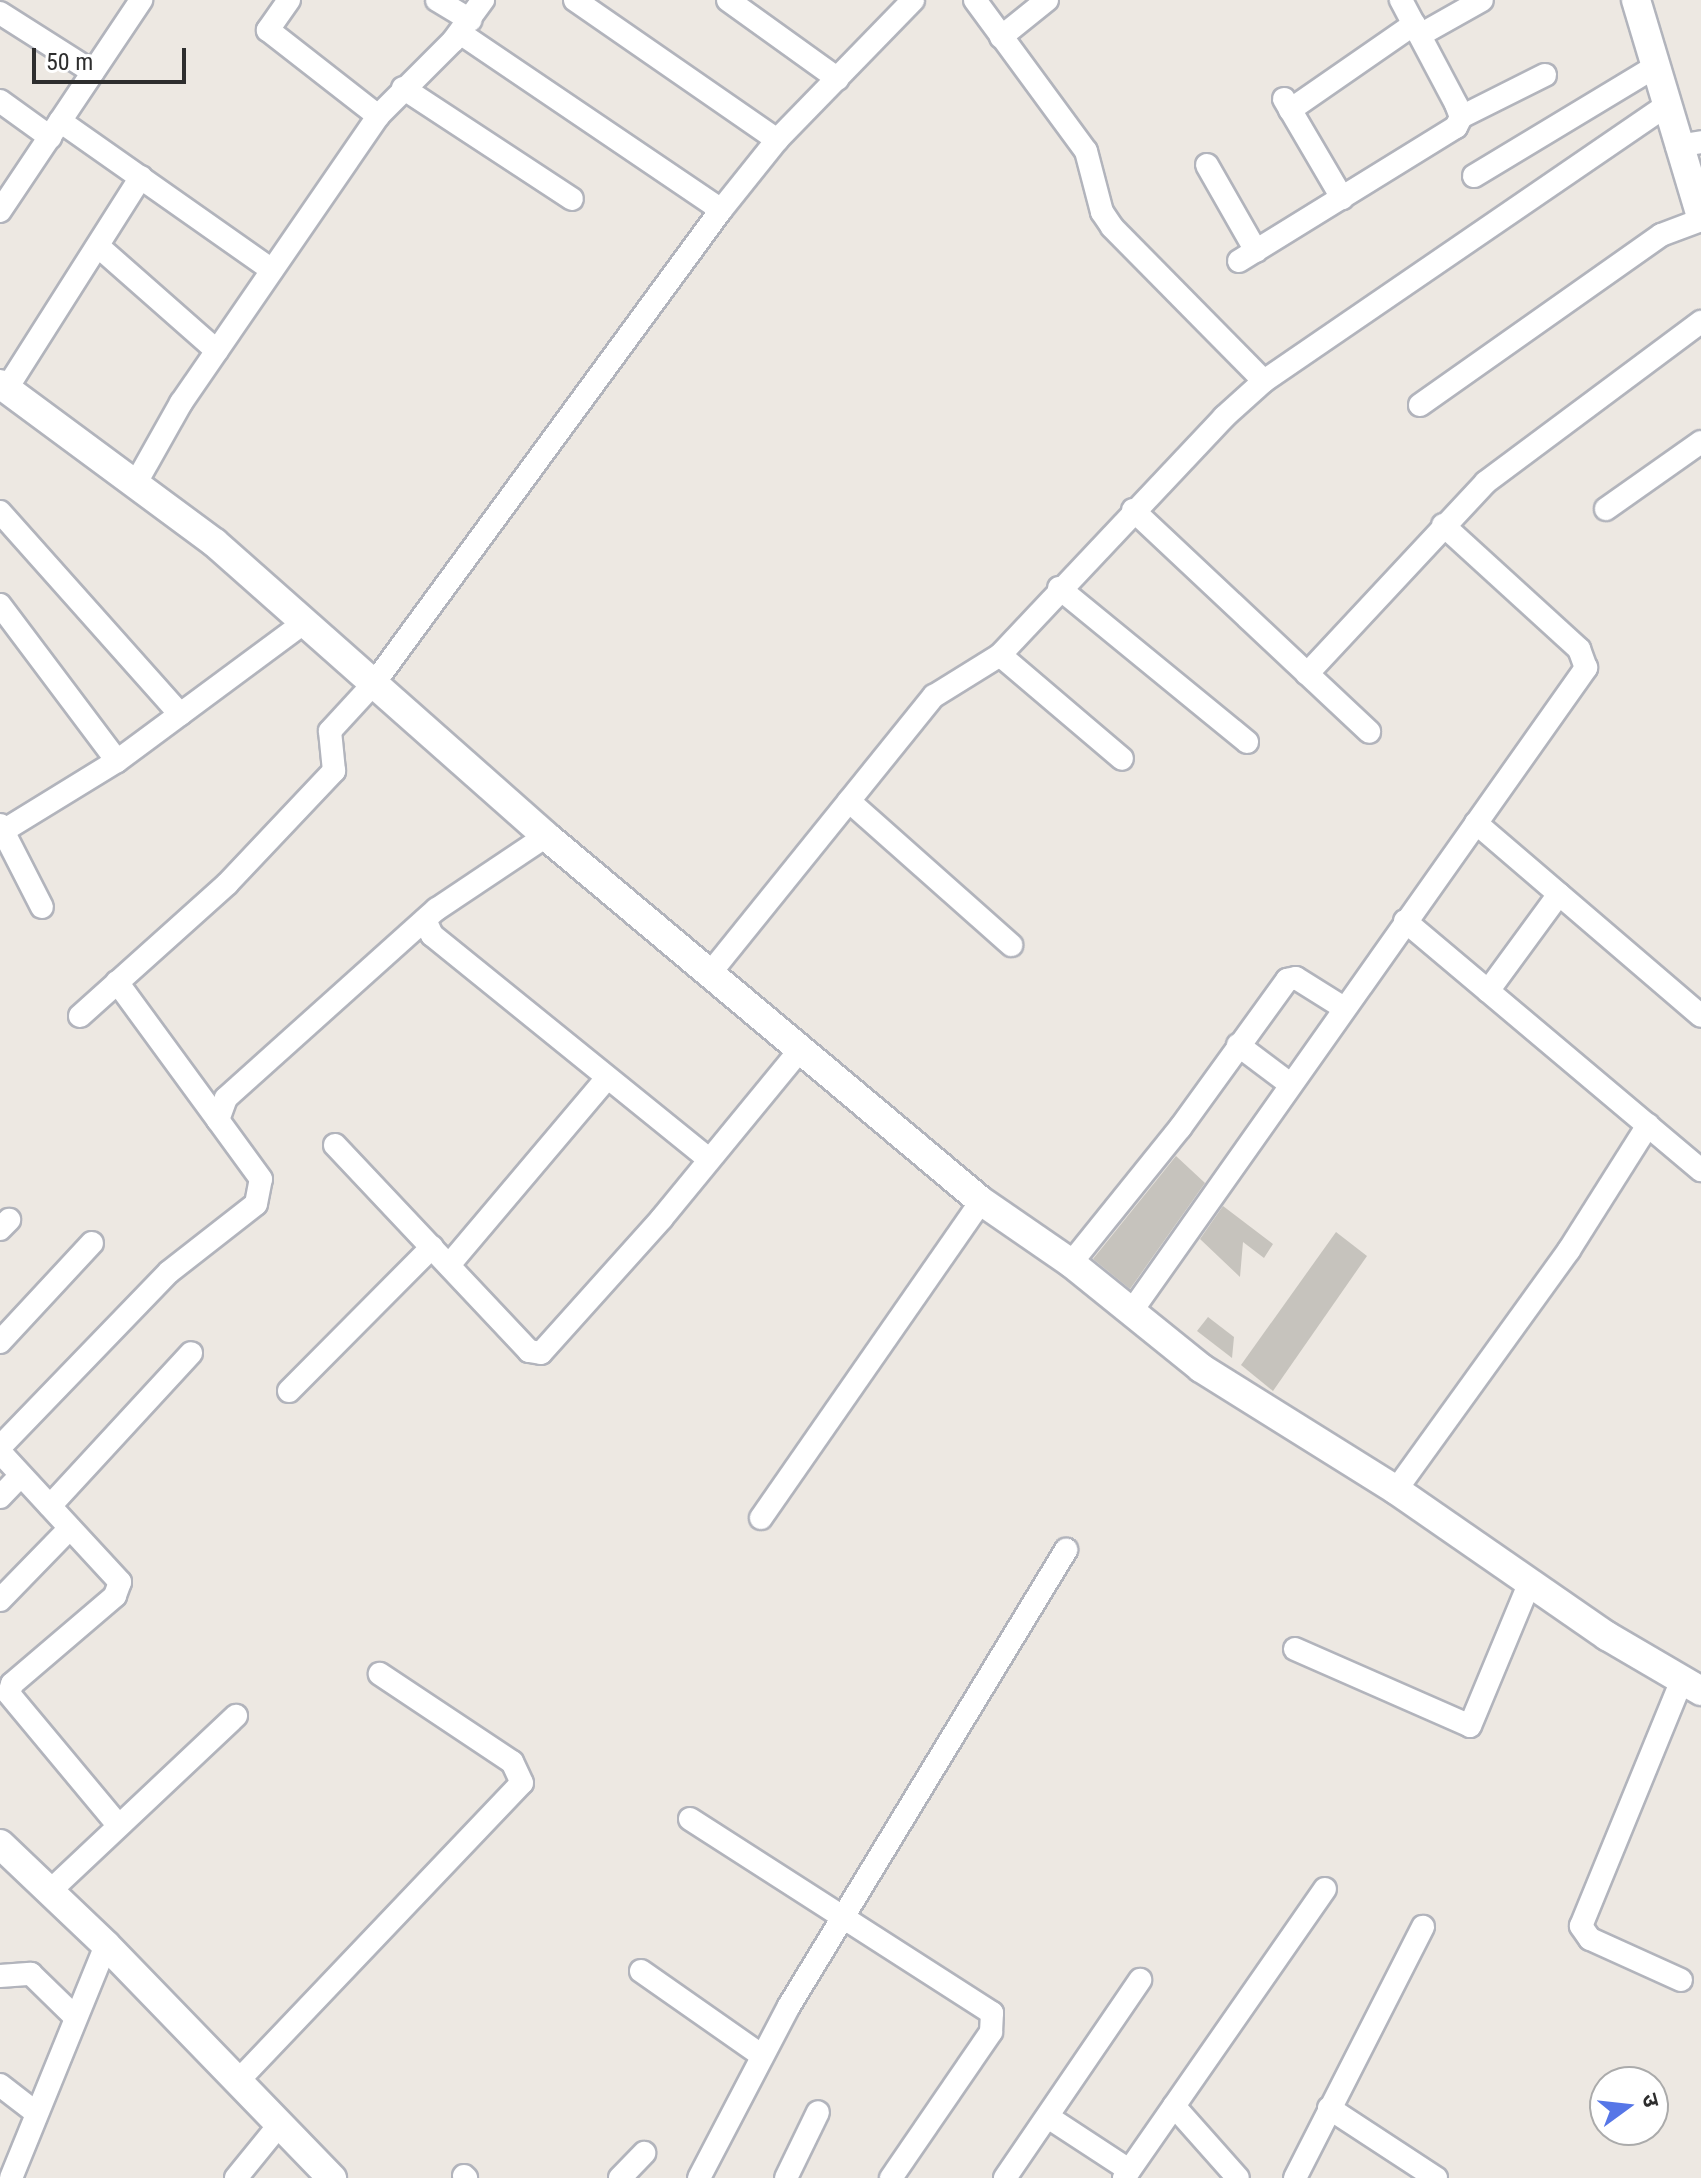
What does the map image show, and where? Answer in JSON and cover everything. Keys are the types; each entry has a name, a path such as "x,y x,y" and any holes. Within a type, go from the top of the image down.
{"street":[{"path":"0,211 141,0"},
{"path":"289,0 268,30 378,116"},
{"path":"437,0 465,26 721,210"},
{"path":"137,481 217,351 378,116 465,26 483,0"},
{"path":"575,0 777,140"},
{"path":"728,0 838,79"},
{"path":"80,1016 227,884 334,771 337,764 328,734 375,682 721,210 777,140 913,0"},
{"path":"975,0 1086,151 1102,212 1112,227 1264,381"},
{"path":"1001,37 1047,0"},
{"path":"1401,0 1461,117"},
{"path":"1342,198 1286,104 1417,30 1482,0"},
{"path":"1420,405 1661,235 1701,218 1689,144 1666,106 1636,0"},
{"path":"0,13 93,72"},
{"path":"1474,176 1655,67"},
{"path":"1207,165 1248,256 1456,127 1461,117 1545,75"},
{"path":"403,88 572,199"},
{"path":"0,101 141,177 272,270"},
{"path":"711,972 934,696 1000,655 1133,510 1264,381 1666,106"},
{"path":"141,177 99,247 4,386 137,481 375,682 546,836 981,1201 1071,1263 1201,1368 1396,1490 1529,1584 1691,1686 1581,1926 1590,1939 1681,1980"},
{"path":"99,247 217,351"},
{"path":"1307,674 1486,482 1701,322"},
{"path":"1606,509 1701,442"},
{"path":"1133,510 1369,732"},
{"path":"0,512 180,714"},
{"path":"1131,1312 1405,921 1580,681 1585,659 1443,525"},
{"path":"1059,588 1247,742"},
{"path":"0,605 117,761"},
{"path":"42,907 2,828 117,761 305,622"},
{"path":"1000,655 1122,759"},
{"path":"849,801 1011,945"},
{"path":"1476,823 1701,1016"},
{"path":"218,1120 226,1098 425,920 546,836"},
{"path":"1488,991 1559,894"},
{"path":"425,920 432,935 709,1159"},
{"path":"1405,921 1701,1170"},
{"path":"1071,1263 1180,1128 1290,978 1344,1008"},
{"path":"117,982 261,1179 256,1204 169,1272 0,1449 114,1573 120,1589 6,1679 14,1704 118,1825"},
{"path":"1238,1045 1290,1084"},
{"path":"335,1145 529,1351 549,1350 800,1050"},
{"path":"449,1265 607,1078"},
{"path":"1396,1490 1569,1250 1648,1125"},
{"path":"761,1518 981,1201"},
{"path":"0,1342 92,1243"},
{"path":"289,1391 432,1247"},
{"path":"50,1506 191,1353"},
{"path":"0,1497 21,1475"},
{"path":"0,1600 70,1528"},
{"path":"699,2178 761,2055 1066,1550"},
{"path":"1295,1649 1470,1726 1529,1584"},
{"path":"237,2082 522,1783 512,1762 380,1674"},
{"path":"49,1892 236,1716"},
{"path":"690,1819 844,1914 992,2013 994,2023 896,2176"},
{"path":"0,1844 106,1945 332,2178"},
{"path":"1048,2117 1127,2174 1325,1889"},
{"path":"1295,2178 1423,1927"},
{"path":"11,2178 74,2016 106,1945"},
{"path":"641,1971 761,2055"},
{"path":"0,1976 31,1974 74,2016"},
{"path":"1005,2178 1140,1980"},
{"path":"0,2085 35,2112"},
{"path":"1174,2106 1238,2178"},
{"path":"1329,2108 1436,2178"},
{"path":"786,2178 818,2112"},
{"path":"236,2178 279,2125"},
{"path":"620,2178 644,2153"}],"building":[{"path":"1176,1156 1205,1183 1130,1289 1093,1259"},
{"path":"1223,1206 1273,1244 1264,1258 1243,1242 1240,1277 1200,1239"},
{"path":"1336,1232 1367,1256 1273,1391 1241,1365"},
{"path":"1208,1317 1234,1337 1232,1358 1197,1331"}]}
